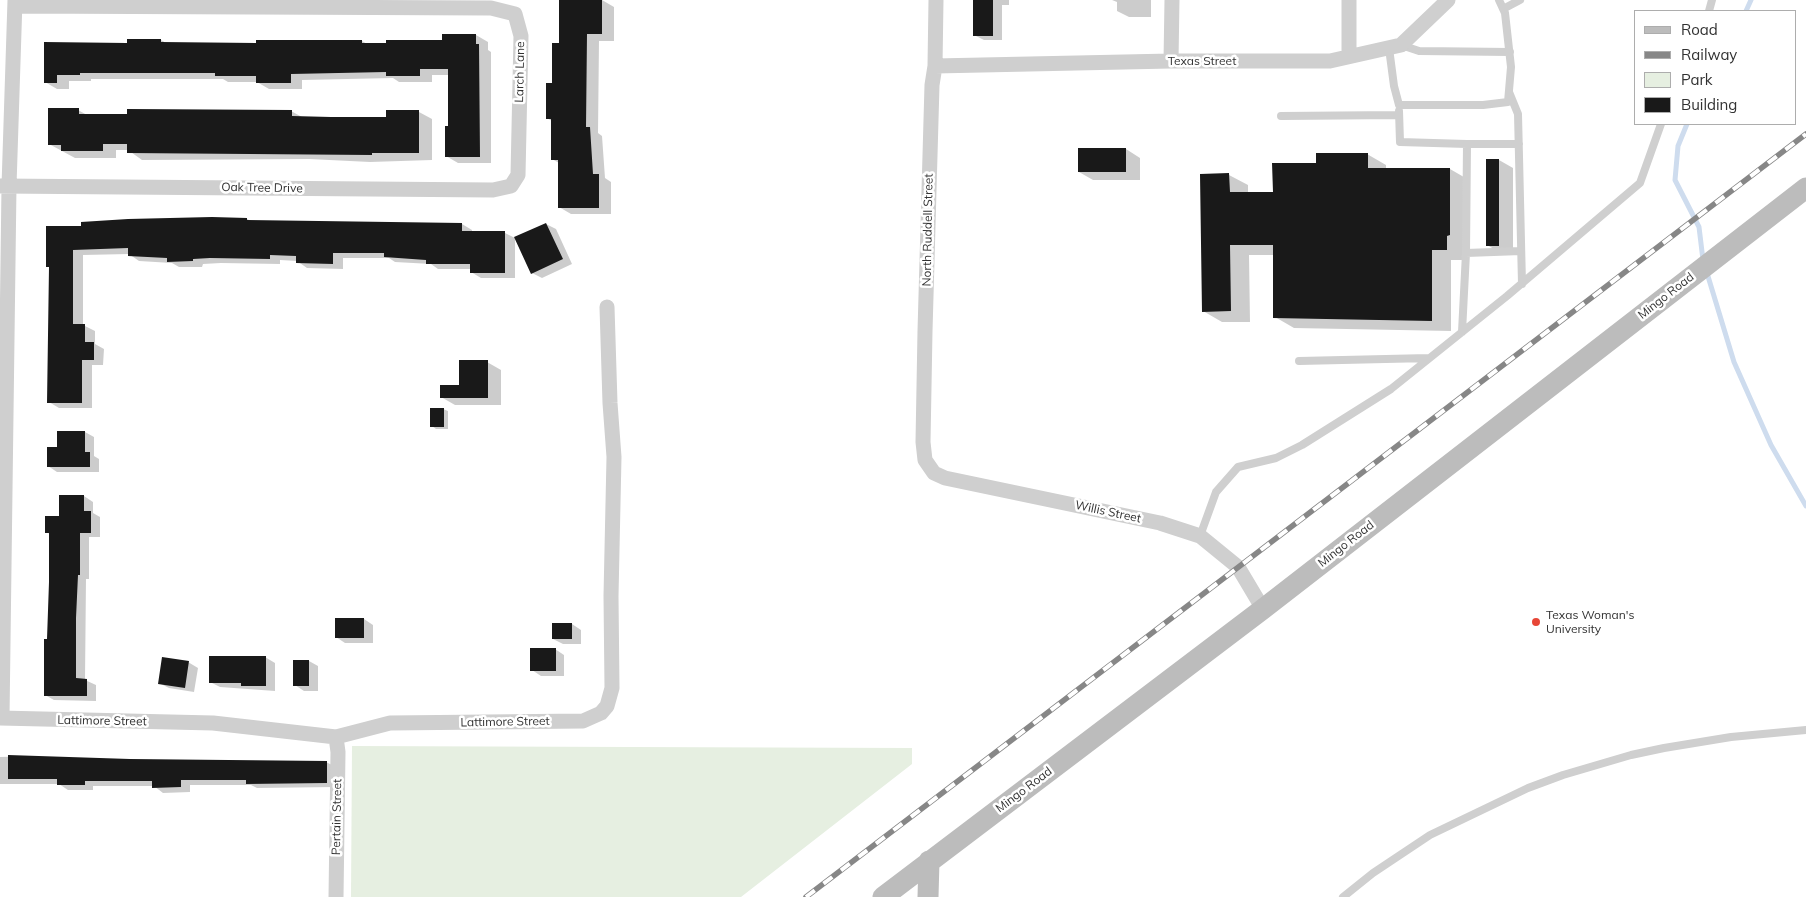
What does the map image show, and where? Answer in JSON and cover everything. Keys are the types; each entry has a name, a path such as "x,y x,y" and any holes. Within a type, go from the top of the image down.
{"street":[{"name":"North Ruddell Street","path":"926,460 923,442 925,331 936,0"},
{"path":"1171,61 1172,0"},
{"path":"1349,0 1349,56"},
{"path":"1395,46 1448,0"},
{"path":"1,718 4,186 15,3 472,4"},
{"name":"Larch Lane","path":"472,4 515,14 521,36 518,175"},
{"name":"Texas Street","path":"935,66 1330,60 1395,46"},
{"name":"Oak Tree Drive","path":"4,186 493,190 512,186 518,175"},
{"name":"Mingo Road","path":"883,897 1263,609 1806,188"},
{"name":"Lattimore Street","path":"1,718 213,723 336,736 390,723 583,721 601,713 607,706 612,688 611,596 614,457 610,403 608,307"},
{"name":"Willis Street","path":"926,460 934,473 945,478 1160,523 1200,536 1238,568 1263,609"},
{"name":"Pertain Street","path":"336,736 338,752 336,897"},
{"path":"928,897 929,861"}],"lane":[{"path":"1399,105 1483,105 1508,102 1511,66 1510,52 1503,9 1499,0"},
{"path":"1503,9 1520,0"},
{"path":"1510,52 1419,51 1395,46 1394,86 1399,105 1400,142 1519,144"},
{"path":"1509,90 1518,114 1522,284"},
{"path":"1281,116 1399,115"},
{"path":"1200,536 1216,492 1238,467 1276,458 1302,445 1390,389 1522,284 1640,183 1662,125"},
{"path":"1462,332 1466,253 1467,144"},
{"path":"1466,253 1521,251"},
{"path":"1299,361 1429,358"},
{"path":"1343,897 1373,873 1430,835 1528,788 1563,775 1631,755 1664,748 1731,737 1806,730"}],"green space":[{"path":"352,746 912,748 912,764 741,897 351,897"}],"building":[{"path":"559,0 602,0 602,34 587,34 586,127 590,127 593,174 599,174 599,208 558,208 558,160 551,160 551,119 546,119 546,83 552,83 552,43 559,43"},
{"path":"973,0 993,0 993,36 973,36"},
{"path":"442,34 476,34 476,44 479,44 480,157 445,157 445,126 448,126 448,69 420,69 420,76 386,76 386,72 291,74 291,83 256,83 256,76 215,76 215,73 80,73 80,75 57,75 57,83 44,83 44,42 127,43 127,39 161,39 161,42 256,43 256,40 362,40 362,43 386,43 386,40 442,40"},
{"path":"48,108 79,108 79,114 127,114 127,109 292,110 292,116 331,117 386,117 386,110 419,110 419,153 372,153 372,155 127,153 127,144 103,144 103,151 61,151 61,145 48,145"},
{"path":"1078,148 1126,148 1126,172 1078,172"},
{"path":"1316,153 1368,153 1368,168 1450,168 1450,235 1447,236 1447,250 1432,250 1432,321 1273,318 1273,245 1230,245 1231,311 1202,312 1200,174 1229,173 1230,192 1273,192 1272,163 1316,163"},
{"path":"1486,159 1499,159 1499,246 1486,246"},
{"path":"247,218 247,220 462,223 462,231 505,231 505,273 470,273 470,264 426,264 426,260 384,257 384,253 333,253 333,264 296,263 296,256 270,255 270,259 210,258 167,262 167,258 128,256 128,248 73,250 73,324 85,324 85,342 94,342 94,360 82,360 82,403 47,403 49,267 46,267 46,226 81,226 81,222 128,219"},
{"path":"546,223 563,259 531,274 514,237"},
{"path":"459,360 488,360 488,398 440,398 440,385 459,385"},
{"path":"430,408 444,408 444,427 430,427"},
{"path":"57,431 85,431 85,452 90,452 90,467 47,467 47,447 57,447"},
{"path":"59,495 84,495 84,511 91,511 91,533 80,533 80,575 78,575 76,618 76,678 87,679 87,696 44,696 44,639 47,639 49,582 49,533 45,533 45,516 59,516"},
{"path":"335,618 364,618 364,638 335,638"},
{"path":"552,623 572,623 572,639 552,639"},
{"path":"530,648 556,648 556,671 530,671"},
{"path":"209,656 266,656 266,686 241,686 241,683 209,683"},
{"path":"162,657 189,661 185,688 158,684"},
{"path":"293,660 309,660 309,686 293,686"},
{"path":"8,755 130,759 327,761 327,783 246,784 246,780 181,780 181,787 152,788 152,781 85,781 85,785 57,785 57,779 8,779"}],"waterway":[{"path":"1746,10 1751,0"},
{"path":"1687,125 1678,146 1675,180 1699,227 1703,260"},
{"path":"1707,273 1734,362 1771,445 1806,506"}],"railway":[{"path":"806,897 1806,134"}],"place":[{"name":"Texas Woman's University","path":"1536,622"}]}
